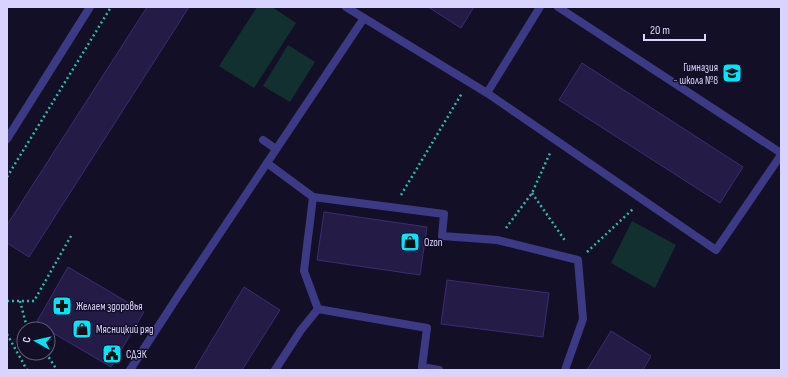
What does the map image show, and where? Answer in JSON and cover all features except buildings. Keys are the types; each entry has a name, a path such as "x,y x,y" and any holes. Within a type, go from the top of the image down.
{"lane":[{"path":"7,139 90,7"},
{"path":"346,7 487,93 716,250 781,154 558,7"},
{"path":"487,93 540,7"},
{"path":"130,370 364,18"},
{"path":"263,140 276,149"},
{"path":"267,163 313,197 444,214 442,236 497,240 578,260 583,319 565,370"},
{"path":"313,197 304,271 318,309"},
{"path":"275,370 301,330 318,309"},
{"path":"318,309 428,328 422,367 439,370"}],"path":[{"path":"7,177 111,7"},
{"path":"394,208 468,82"},
{"path":"497,240 532,192 555,140"},
{"path":"532,192 578,260 643,200"},
{"path":"7,301 34,301 71,236"},
{"path":"20,301 25,321"},
{"path":"7,334 27,370"},
{"path":"51,361 57,370"}],"green space":[{"path":"257,7 272,7 296,23 254,88 219,66"},
{"path":"288,45 315,62 290,102 263,86"},
{"path":"632,221 676,245 655,288 611,263"}],"place":[{"name":"Гимназия - школа №8","path":"732,73"},
{"name":"Ozon","path":"410,242"},
{"name":"Желаем здоровья","path":"62,306"},
{"name":"Мясницкий ряд","path":"82,329"},
{"name":"СДЭК","path":"112,354"}]}
